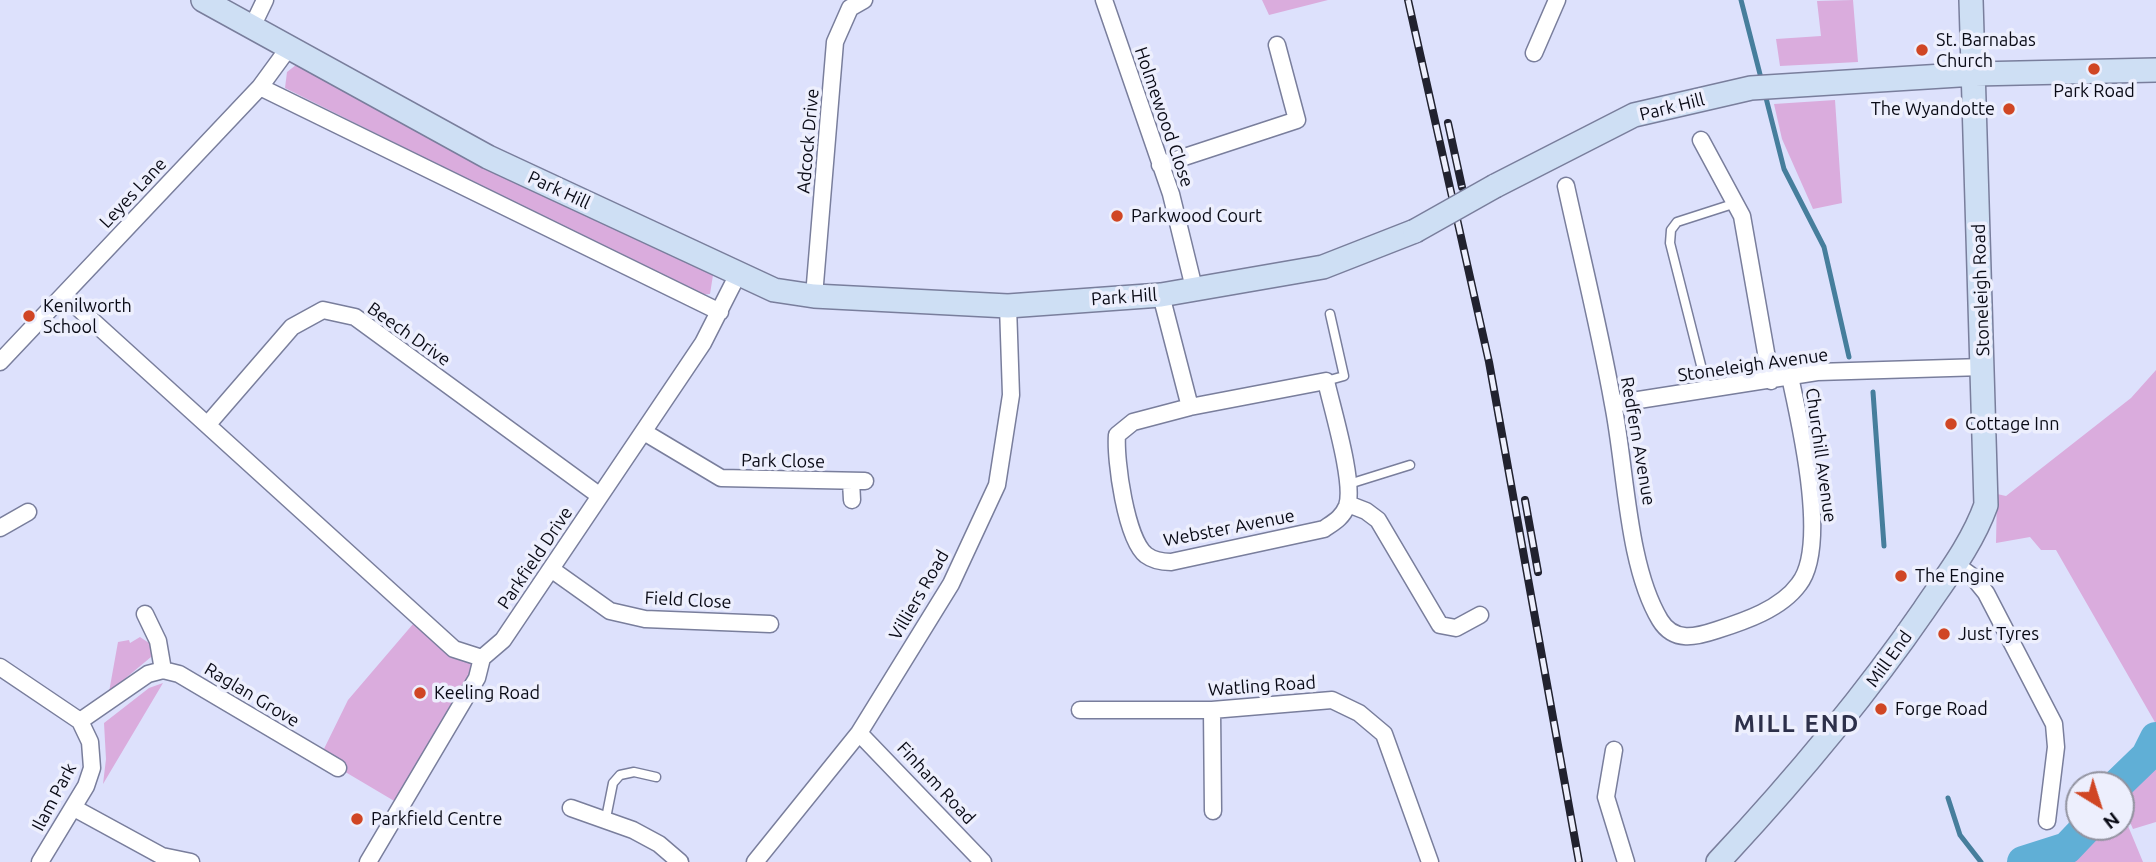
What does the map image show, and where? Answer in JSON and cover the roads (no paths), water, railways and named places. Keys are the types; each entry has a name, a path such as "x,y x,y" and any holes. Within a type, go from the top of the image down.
{"street":[{"name":"Park Hill","path":"204,0 488,157 774,290 814,296 1008,306 1161,295 1323,267 1415,231 1494,186 1634,115 1751,88 1975,74"},
{"path":"253,25 265,0"},
{"name":"Holmewood Close","path":"1104,0 1160,165 1195,288"},
{"path":"1534,53 1557,0"},
{"name":"Stoneleigh Road","path":"1972,0 1986,505"},
{"name":"Adcock Drive","path":"814,296 835,43 851,3"},
{"path":"1160,165 1297,120 1277,45"},
{"name":"Leyes Lane","path":"0,362 260,87 289,46"},
{"path":"1975,74 2156,70"},
{"path":"260,87 720,312"},
{"path":"1701,140 1742,216 1771,381"},
{"name":"Redfern Avenue","path":"1566,186 1613,404 1640,570 1661,623 1668,631 1681,636 1696,637 1733,625"},
{"name":"Parkfield Drive","path":"368,862 477,678 482,658 503,640 644,432 703,343 737,275"},
{"path":"64,295 454,649 482,658"},
{"path":"1161,295 1190,407"},
{"name":"Villiers Road","path":"755,862 859,733 951,584 997,485 1011,396 1008,306"},
{"name":"Beech Drive","path":"208,424 292,327 323,310 355,317 600,496"},
{"name":"Stoneleigh Avenue","path":"1613,404 1817,372 1983,367"},
{"name":"Churchill Avenue","path":"1733,625 1790,594 1807,572 1811,556 1810,499 1790,377"},
{"path":"1326,381 1349,484 1348,504 1366,511 1378,520 1440,625 1456,628 1480,615"},
{"name":"Webster Avenue","path":"1326,381 1190,407 1133,422 1117,435 1120,477 1134,538 1144,554 1157,562 1171,562 1324,529 1341,518 1348,504"},
{"name":"Park Close","path":"644,432 721,478 858,481 852,500"},
{"name":"Mill End","path":"1718,862 1857,701 1955,564 1972,537 1986,505"},
{"path":"0,528 28,512"},
{"path":"1955,564 1973,577 1986,593 2054,724 2056,747 2047,821"},
{"name":"Field Close","path":"551,569 610,611 645,619 770,624"},
{"path":"0,667 80,721 148,674 163,670 158,641 145,614"},
{"name":"Field Close","path":"753,623 753,640"},
{"name":"Raglan Grove","path":"163,670 179,674 338,768"},
{"name":"Watling Road","path":"1080,710 1212,710 1332,700 1359,713 1384,734 1430,862"},
{"path":"1212,710 1213,811"},
{"name":"Ilam Park","path":"40,862 74,808 92,768 90,742 80,721"},
{"name":"Finham Road","path":"859,733 983,862"},
{"path":"320,757 329,743"},
{"path":"1614,750 1606,797 1626,862"},
{"path":"74,808 162,856 191,862"},
{"path":"571,808 591,816 606,818 659,844 680,862"}],"lane":[{"path":"1707,391 1670,243 1671,230 1677,222 1736,204"},
{"path":"1326,381 1344,376 1330,314"},
{"path":"1349,484 1410,466"},
{"path":"606,818 613,783 620,775 634,772 656,777"}],"waterway":[{"path":"1741,0 1762,82"},
{"path":"1765,94 1784,169 1824,247 1849,357"},
{"path":"1873,392 1884,546"},
{"path":"2131,771 2147,756 2156,738"},
{"path":"1948,798 1960,835 1981,862"},
{"path":"2023,862 2067,848 2074,841"}],"railway":[{"path":"1408,0 1489,362 1579,862"},
{"path":"1448,123 1462,187"},
{"path":"1525,500 1538,572"}],"place":[{"name":"St. Barnabas Church","path":"1922,50"},
{"name":"Park Road","path":"2094,69"},
{"name":"The Wyandotte","path":"2009,109"},
{"name":"Parkwood Court","path":"1117,216"},
{"name":"Kenilworth School","path":"29,316"},
{"name":"Cottage Inn","path":"1951,424"},
{"name":"The Engine","path":"1901,576"},
{"name":"Just Tyres","path":"1944,634"},
{"name":"Keeling Road","path":"420,693"},
{"name":"Forge Road","path":"1881,709"},
{"name":"Parkfield Centre","path":"357,819"}],"district":[{"name":"MILL END","path":"1797,724"}]}
